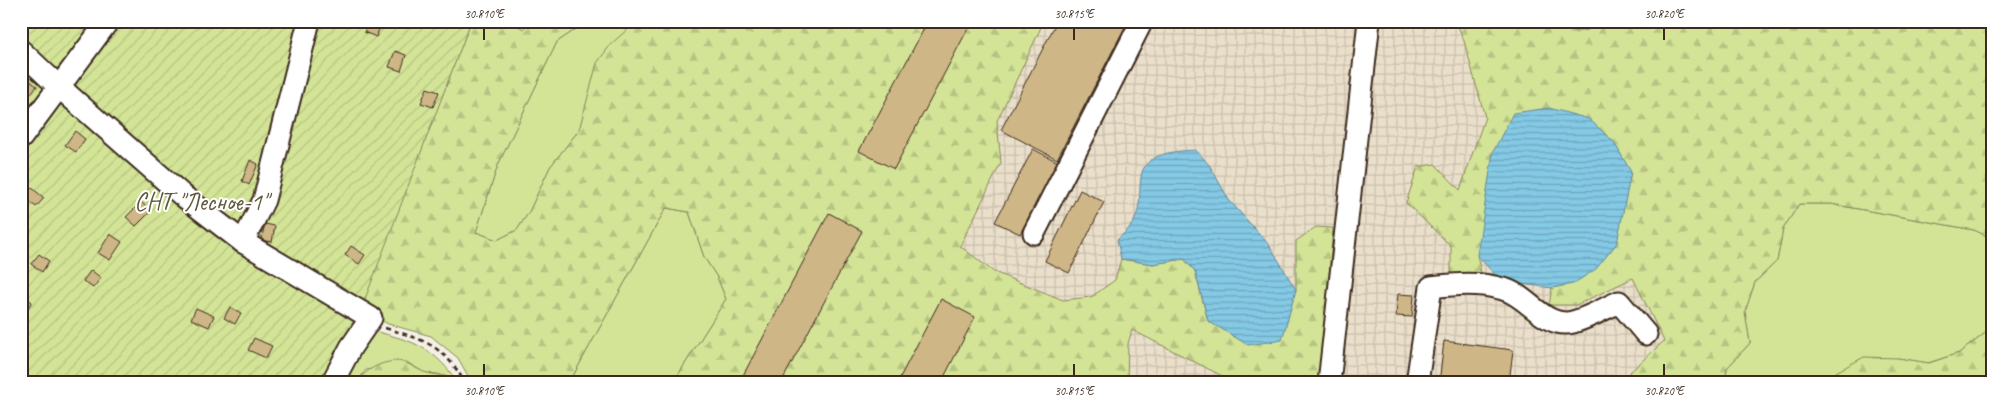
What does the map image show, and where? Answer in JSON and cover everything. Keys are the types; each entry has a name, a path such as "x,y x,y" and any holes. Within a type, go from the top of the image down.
{"street":[{"path":"243,242 264,200 309,21"},
{"path":"1034,233 1142,21"},
{"path":"1329,383 1369,21"},
{"path":"21,138 100,25"},
{"path":"21,51 182,195 243,242 371,318 332,383"},
{"path":"1416,383 1431,287 1468,282 1505,289 1548,319 1572,322 1619,302 1646,334"}],"path":[{"path":"371,318 385,328 416,337 437,347 458,371 465,383"}],"shaded area":[{"path":"509,21 1993,21 1993,383 472,383 416,276 524,29"}],"green space":[{"name":"СНТ \"Лесное-1\"","path":"21,21 471,21 365,299 375,317 333,383 21,383"},
{"path":"471,21 509,21 524,29 528,21 588,21 557,42 498,165 476,232 497,240 517,230 529,212 550,167 579,130 597,63 611,44 628,29 644,21 1044,21 997,121 1001,163 960,246 994,272 1063,300 1091,297 1115,280 1121,259 1153,264 1184,259 1195,271 1208,321 1296,290 1296,241 1316,227 1333,228 1320,383 1236,383 1132,330 1128,344 1127,383 673,383 726,299 717,277 704,257 689,212 666,208 569,383 472,383 458,358 431,336 388,324 375,317 364,299"},
{"path":"588,21 644,21 628,29 586,107 579,130 550,167 529,212 517,230 497,240 476,232 498,165 557,42"},
{"path":"1456,21 1550,21 1567,30 1582,31 1601,21 1993,21 1993,239 1974,230 1831,204 1799,204 1783,229 1777,261 1755,282 1745,312 1750,343 1727,368 1725,383 1618,383 1664,341 1633,278 1576,305 1549,305 1552,288 1582,278 1603,260 1617,243 1477,255 1482,277 1451,274 1451,246 1406,203 1418,167 1435,164 1460,190 1485,117 1464,41"},
{"path":"1799,204 1831,204 1974,230 1993,239 1993,323 1983,335 1959,353 1928,363 1898,358 1836,372 1834,383 1725,383 1727,368 1750,343 1745,312 1755,282 1777,261 1783,229"},
{"path":"666,208 689,212 704,257 717,277 726,299 673,383 569,383"},
{"path":"1993,323 1993,383 1834,383 1836,372 1864,357 1898,358 1929,363 1959,353 1983,335"},
{"path":"366,329 394,336 417,345 437,358 456,380 438,374 425,373 408,363 366,370 356,383 333,383"},
{"path":"395,361 407,363 424,372 450,378 457,383 356,383 373,368 383,363"}],"water":[{"path":"1550,21 1601,21 1588,29 1577,31 1567,30"},
{"path":"1549,108 1589,119 1614,142 1631,172 1617,243 1596,269 1573,284 1552,288 1522,284 1495,275 1477,255 1493,152 1513,113"},
{"path":"1196,150 1210,166 1229,200 1270,246 1296,290 1282,340 1248,345 1208,321 1195,271 1184,259 1153,264 1121,259 1117,240 1134,222 1140,198 1143,169 1148,162 1163,154"}],"building":[{"path":"369,21 382,22 376,37 364,32"},
{"path":"928,21 972,21 894,169 859,151"},
{"path":"1057,21 1128,21 1057,159 1001,130"},
{"path":"395,51 406,55 401,71 389,67"},
{"path":"21,74 37,86 29,96 21,89"},
{"path":"427,88 439,92 433,107 421,103"},
{"path":"75,131 85,139 76,152 65,145"},
{"path":"1033,149 1058,162 1020,234 995,222"},
{"path":"250,160 258,164 249,185 242,181"},
{"path":"31,187 44,198 36,207 23,196"},
{"path":"1080,190 1104,202 1069,273 1045,261"},
{"path":"141,202 151,211 136,226 126,217"},
{"path":"829,213 862,231 781,383 739,383"},
{"path":"265,224 275,226 272,242 261,240"},
{"path":"110,234 122,242 110,260 98,253"},
{"path":"351,246 365,255 359,264 345,255"},
{"path":"39,254 49,261 42,272 31,264"},
{"path":"91,270 101,278 93,288 83,281"},
{"path":"22,294 32,302 25,312 21,309"},
{"path":"1398,294 1414,295 1412,317 1396,316"},
{"path":"941,299 975,317 941,383 897,383"},
{"path":"230,307 241,313 235,324 224,318"},
{"path":"196,308 214,316 209,327 191,319"},
{"path":"254,338 272,346 266,358 248,350"},
{"path":"1444,341 1513,350 1509,383 1439,383"}]}
